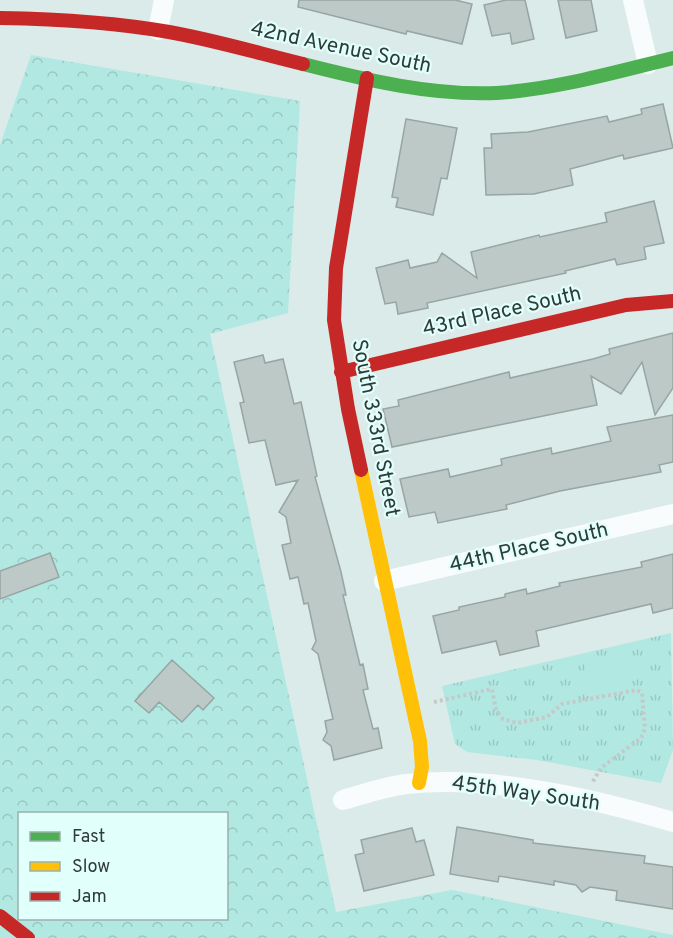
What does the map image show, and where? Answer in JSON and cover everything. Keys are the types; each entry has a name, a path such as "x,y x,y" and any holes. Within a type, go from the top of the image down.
{"main road":[{"name":"42nd Avenue South","path":"0,18 61,20 158,30 367,78 437,90 512,92 673,58"},
{"name":"South 333rd Street","path":"367,78 334,286 334,320 341,372 422,754 420,783"},
{"name":"43rd Place South","path":"341,372 626,305 652,301 673,302"},
{"path":"0,916 28,938"}],"street":[{"path":"158,30 164,0"},
{"path":"633,0 648,64"},
{"name":"44th Place South","path":"384,581 673,514"},
{"name":"45th Way South","path":"344,800 389,787 420,783 498,787 582,800 673,822"}],"path":[{"path":"412,707 492,689 496,710 503,719 517,723 547,717 562,704 637,690 642,693 645,729 641,738 601,768 582,800"}],"green space":[{"path":"31,55 300,101 288,313 210,334 336,912 452,890 673,935 673,938 0,938 0,145"},
{"path":"671,633 673,750 661,783 537,760 467,752 455,744 442,686"},
{"path":"624,655 629,683 589,690 584,663"}],"building":[{"path":"299,0 455,0 472,4 462,44 407,31 406,34 298,7"},
{"path":"506,0 525,0 534,39 512,44 510,33 492,36 484,5"},
{"path":"558,0 591,0 597,31 566,38"},
{"path":"663,104 673,148 624,159 623,155 570,169 573,185 534,194 486,195 484,148 492,148 491,134 528,132 607,116 609,122 642,114 641,109"},
{"path":"406,119 457,128 447,179 441,178 433,215 396,207 398,198 392,197"},
{"path":"654,201 664,243 644,247 646,259 617,265 615,259 565,271 566,273 427,303 428,308 398,314 396,302 385,304 376,268 408,260 410,268 437,262 442,253 477,278 471,252 539,235 540,237 607,222 605,213"},
{"path":"673,333 673,388 655,415 642,362 621,394 591,376 597,405 392,447 383,409 399,406 398,400 509,372 510,378 593,359 610,354 609,349"},
{"path":"263,355 265,363 283,359 294,404 301,402 317,476 315,477 341,572 346,595 343,595 360,665 363,664 368,689 363,690 373,729 378,728 382,748 334,760 331,746 323,740 327,732 325,721 333,719 318,654 312,649 316,641 308,603 304,604 298,577 290,579 282,545 291,543 286,517 279,512 298,480 276,485 265,440 249,443 240,403 244,402 234,362"},
{"path":"673,415 673,462 659,465 661,472 560,491 506,505 507,509 438,523 435,512 409,517 400,479 448,469 450,477 502,465 501,459 551,448 552,454 611,441 607,427"},
{"path":"50,553 59,577 0,599 0,571"},
{"path":"673,554 673,608 653,613 651,604 536,631 539,646 500,655 496,641 442,653 433,616 459,610 459,607 505,597 505,594 526,589 527,594 560,586 559,583 642,567 641,562"},
{"path":"172,660 214,698 203,710 198,705 182,722 159,702 149,713 135,701"},
{"path":"457,827 533,840 533,843 645,856 644,863 673,867 673,909 616,900 617,891 590,887 582,892 576,885 554,881 554,885 499,876 498,882 450,874"},
{"path":"412,828 416,842 424,840 434,875 364,891 355,855 364,853 361,840"}],"traffic: fast":[{"path":"303,64 375,81 424,89 497,93 564,84 673,58"}],"traffic: slow":[{"path":"361,470 420,741 422,767 419,783"}],"traffic: jam":[{"path":"0,18 85,22 169,32 303,64"},
{"path":"361,470 348,409 334,320 336,268 367,78"},
{"path":"341,372 626,305 673,301"},
{"path":"0,916 28,938"}]}
